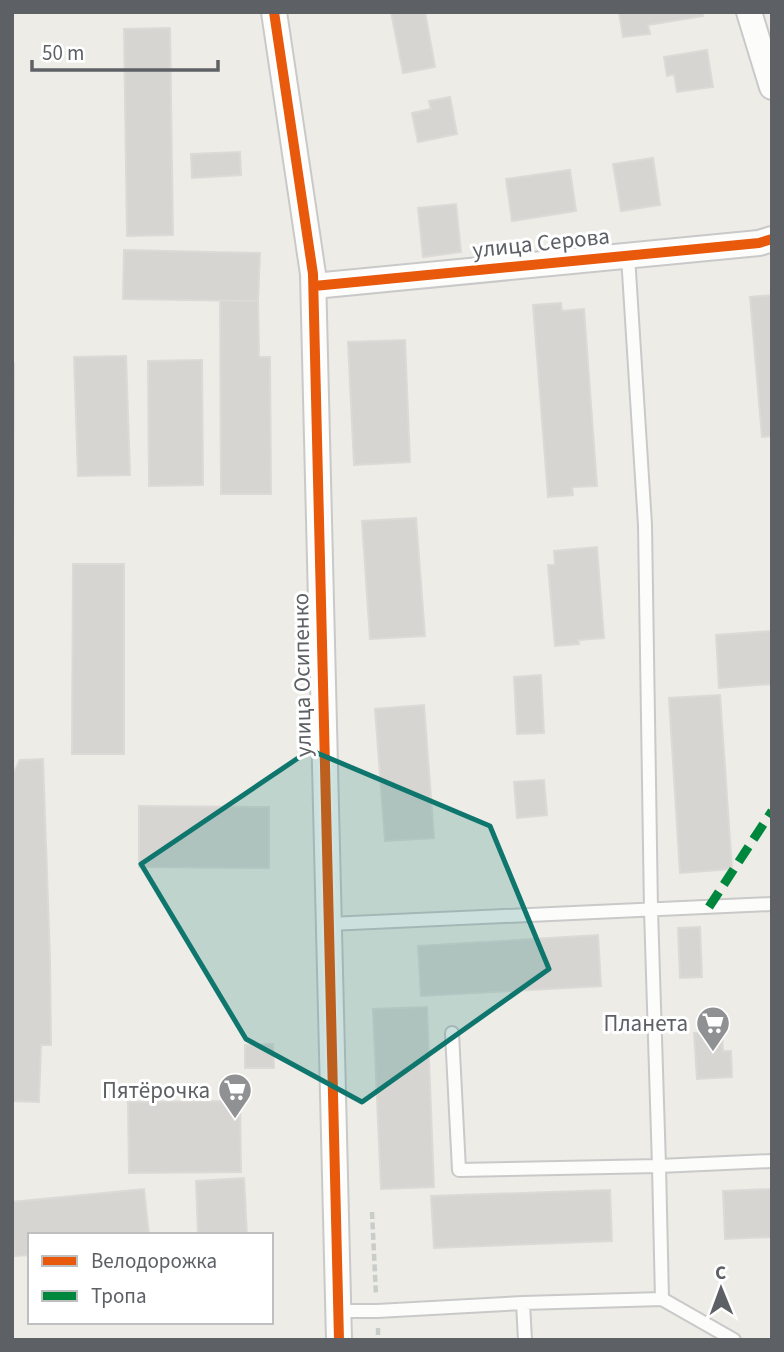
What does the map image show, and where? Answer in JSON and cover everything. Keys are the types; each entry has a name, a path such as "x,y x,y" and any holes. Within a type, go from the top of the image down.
{"street":[{"name":"улица Осипенко","path":"275,12 314,286 339,1340"},
{"path":"749,12 772,87"},
{"name":"улица Серова","path":"314,286 759,243 772,239"}],"lane":[{"path":"628,256 645,525 651,911 662,1299"},
{"path":"329,923 772,904"},
{"path":"452,1033 459,1170 772,1161"},
{"path":"338,1311 662,1299 734,1340"},
{"path":"523,1303 525,1340"}],"path":[{"path":"372,1212 378,1340"}],"highlighted area":[{"path":"310,750 490,826 549,969 362,1102 246,1039 141,864"}],"building":[{"path":"391,12 425,12 435,67 403,73"},
{"path":"619,12 702,12 703,16 648,25 650,34 623,37"},
{"path":"170,28 173,235 127,236 124,29"},
{"path":"707,50 713,87 677,92 674,74 667,76 664,57"},
{"path":"450,97 457,134 418,142 412,113 431,109 429,101"},
{"path":"240,152 241,175 192,178 191,154"},
{"path":"653,158 660,205 621,211 613,164"},
{"path":"570,170 576,211 512,221 506,179"},
{"path":"456,204 461,252 423,257 418,208"},
{"path":"124,250 260,253 258,301 123,299"},
{"path":"772,295 772,436 762,437 750,297"},
{"path":"220,301 258,301 259,357 270,357 271,494 221,494"},
{"path":"561,303 562,311 584,309 597,486 572,487 573,495 548,497 533,305"},
{"path":"405,340 410,462 354,465 348,342"},
{"path":"126,356 130,475 78,476 74,357"},
{"path":"202,360 203,485 149,486 148,361"},
{"path":"14,364 13,542 12,542"},
{"path":"416,518 425,636 370,639 362,521"},
{"path":"597,547 604,638 578,640 579,644 555,646 548,565 555,565 554,551"},
{"path":"73,564 124,564 124,754 72,754"},
{"path":"772,631 772,684 719,688 716,635"},
{"path":"541,675 544,733 517,734 514,677"},
{"path":"720,695 732,869 680,873 669,698"},
{"path":"424,705 434,838 385,841 375,709"},
{"path":"43,759 51,1045 41,1045 39,1102 12,1101 12,776 20,760"},
{"path":"544,780 547,815 517,818 514,782"},
{"path":"139,806 269,807 269,868 139,867"},
{"path":"700,927 702,977 680,978 678,928"},
{"path":"598,935 601,986 421,996 418,946"},
{"path":"427,1007 434,1187 381,1189 373,1009"},
{"name":"Планета","path":"722,1032 723,1051 731,1051 732,1077 697,1079 694,1033"},
{"path":"273,1044 274,1068 245,1068 245,1045"},
{"path":"240,1101 241,1172 129,1173 128,1102"},
{"path":"244,1178 247,1233 198,1233 196,1181"},
{"path":"144,1189 149,1233 28,1233 28,1255 15,1256 12,1202"},
{"path":"772,1189 772,1237 725,1239 723,1191"},
{"path":"610,1190 612,1241 434,1248 431,1196"}],"marked path":[{"path":"709,907 772,811"}],"cycle path":[{"path":"274,12 313,274 339,1340"},
{"path":"314,286 759,243 772,239"}],"place":[{"name":"Планета","path":"713,1053"},
{"name":"Пятёрочка","path":"235,1120"}]}
